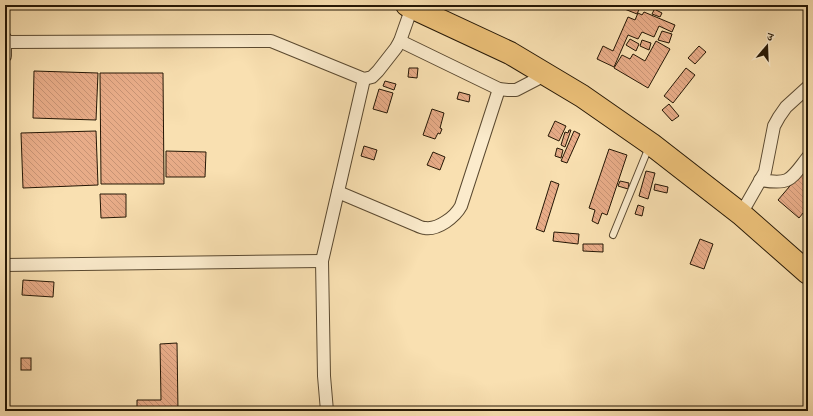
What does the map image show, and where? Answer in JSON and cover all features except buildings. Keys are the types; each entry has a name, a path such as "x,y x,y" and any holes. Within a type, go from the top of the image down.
{"highway":[{"path":"410,6 510,53 582,96 650,144 741,214 808,273"}],"street":[{"path":"5,42 271,41 364,79 372,77 378,71 400,41 410,6"},
{"path":"5,38 5,56"},
{"path":"400,41 499,88 516,90 545,74"},
{"path":"327,411 324,376 322,261 364,79"},
{"path":"741,214 765,172 774,126 779,116 786,107 808,87"},
{"path":"338,192 425,228 433,228 452,217 461,206 499,88"},
{"path":"760,180 778,183 787,181 793,177 808,157"},
{"path":"5,265 322,261"}],"lane":[{"path":"614,235 650,144"}]}
